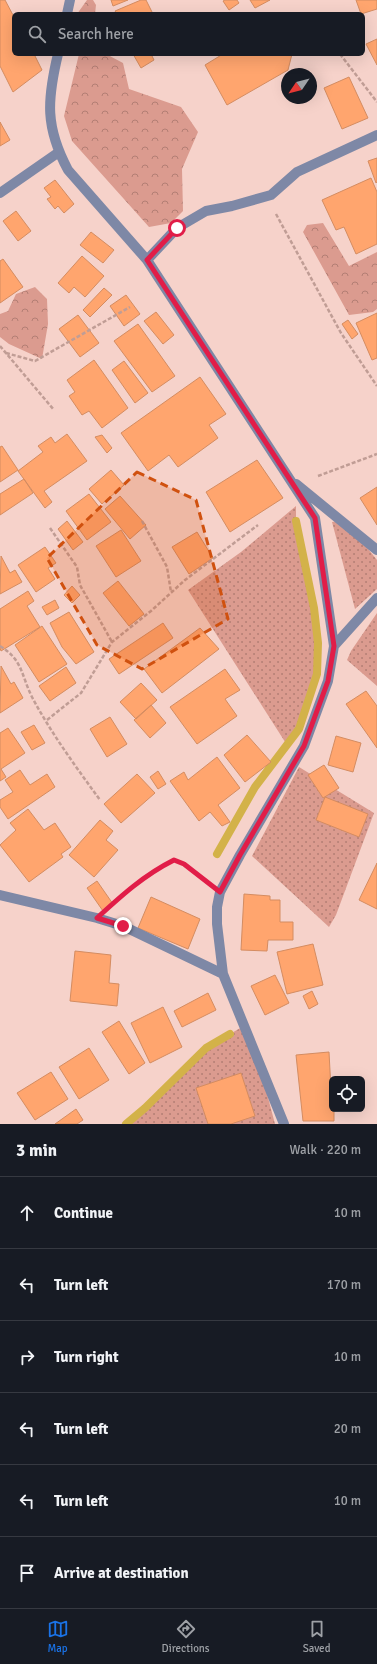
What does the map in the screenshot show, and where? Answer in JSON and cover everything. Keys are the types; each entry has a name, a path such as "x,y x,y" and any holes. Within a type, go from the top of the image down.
{"street":[{"path":"67,12 70,0"},
{"path":"58,56 50,95 49,116 59,152 68,170 147,260 315,518 334,646 328,681 304,746 220,892 217,907 217,924 223,974 284,1124"},
{"path":"147,260 177,228 206,211 232,206 271,195 298,172 377,135"},
{"path":"0,193 59,152"},
{"path":"296,484 377,550"},
{"path":"334,646 377,598"},
{"path":"0,895 97,918 123,926 223,974"}],"path":[{"path":"342,56 377,102"},
{"path":"271,195 271,203 341,333 377,386"},
{"path":"6,353 35,361 130,307"},
{"path":"0,346 54,410"},
{"path":"296,484 377,454"},
{"path":"142,522 167,566 172,593"},
{"path":"47,720 81,693 112,642 172,593 185,580 258,525"},
{"path":"50,528 77,567 80,585 112,642"},
{"path":"0,646 10,652 22,668 32,696 70,758 100,800"},
{"path":"97,918 134,884 161,866 174,860 184,864 220,892"}],"highlighted area":[{"path":"137,472 196,500 228,619 142,669 97,645 47,558"}],"green space":[{"path":"87,0 93,0 96,5 95,12 78,12"},
{"path":"79,56 110,56 123,63 129,89 181,107 198,132 182,169 183,211 171,223 149,227 72,141 64,116"},
{"path":"323,223 349,266 377,252 377,309 373,312 349,315 303,232 307,225"},
{"path":"35,287 47,299 48,324 42,359 9,344 0,337 0,314 8,311 16,294"},
{"path":"296,506 296,521 314,608 318,643 317,674 299,729 287,745 188,590 241,552"},
{"path":"345,520 377,560 377,589 355,609 332,522"},
{"path":"377,613 377,686 347,660 351,651"},
{"path":"299,767 374,813 336,915 329,927 252,856"},
{"path":"242,1027 266,1090 275,1124 126,1124 145,1108 206,1048"}],"building":[{"path":"0,0 5,0 12,13 12,56 35,56 42,70 13,92 0,66"},
{"path":"111,0 128,0 113,6"},
{"path":"141,0 146,0 152,12 116,12 115,11"},
{"path":"237,0 239,3 229,10 223,1"},
{"path":"250,0 270,0 255,8"},
{"path":"356,0 377,0 377,9 365,13 360,12"},
{"path":"377,39 377,65 366,44"},
{"path":"134,56 152,56 154,60 141,68"},
{"path":"220,56 292,56 288,68 281,68 281,74 227,105 205,65"},
{"path":"349,77 368,118 342,129 324,88"},
{"path":"0,122 10,140 0,146"},
{"path":"377,158 377,182 376,183 368,161"},
{"path":"371,178 377,192 377,244 356,254 344,227 336,230 322,200"},
{"path":"55,180 74,204 64,213 58,206 55,209 47,199 51,197 44,188"},
{"path":"16,211 31,231 18,241 3,221"},
{"path":"91,232 114,250 103,263 80,245"},
{"path":"82,256 104,276 85,297 74,287 69,293 58,283"},
{"path":"3,259 23,287 0,303 0,261"},
{"path":"104,288 112,295 90,317 83,310"},
{"path":"126,295 140,314 124,326 110,306"},
{"path":"156,312 174,335 163,344 144,321"},
{"path":"377,313 377,358 372,360 356,323"},
{"path":"78,315 99,343 80,357 59,329"},
{"path":"348,320 358,334 352,339 342,324"},
{"path":"138,324 175,376 152,392 114,341"},
{"path":"94,360 128,408 102,428 89,411 82,415 69,396 75,392 67,380"},
{"path":"124,361 148,393 135,403 112,370"},
{"path":"200,377 226,414 209,425 218,438 178,467 169,455 148,471 121,433"},
{"path":"67,434 87,461 44,491 52,502 45,508 18,471 43,452 38,446 51,437 55,443"},
{"path":"102,435 112,448 107,453 95,437"},
{"path":"2,446 18,470 0,482 0,447"},
{"path":"257,460 283,498 230,532 206,492"},
{"path":"111,470 124,485 102,504 89,489"},
{"path":"24,479 33,493 0,515 0,494"},
{"path":"377,487 377,525 360,498"},
{"path":"89,494 111,522 87,540 66,511"},
{"path":"120,496 146,525 130,539 105,509"},
{"path":"67,521 83,542 73,550 58,529"},
{"path":"121,530 141,561 116,577 96,546"},
{"path":"197,532 213,558 189,574 172,547"},
{"path":"45,547 56,563 48,568 55,579 36,592 18,565"},
{"path":"1,556 10,573 15,570 22,582 0,594"},
{"path":"118,581 144,614 129,626 103,593"},
{"path":"72,586 80,595 72,603 64,595"},
{"path":"28,591 34,601 27,606 40,627 1,651 0,609"},
{"path":"55,600 59,608 47,615 42,607"},
{"path":"69,612 94,652 76,664 62,647 50,623"},
{"path":"163,623 173,638 119,674 109,659"},
{"path":"42,626 67,664 39,682 15,645"},
{"path":"200,628 219,649 162,693 144,669"},
{"path":"1,666 11,684 14,682 23,698 0,713"},
{"path":"66,667 76,683 50,701 39,686"},
{"path":"225,669 240,690 225,699 237,716 197,744 170,707"},
{"path":"141,683 157,700 136,719 120,702"},
{"path":"366,691 377,706 377,748 346,704"},
{"path":"151,705 166,723 150,738 134,720"},
{"path":"110,717 127,744 107,757 90,729"},
{"path":"34,725 45,743 32,750 21,732"},
{"path":"8,728 25,753 1,769 6,777 0,781 0,733"},
{"path":"247,735 271,762 245,782 224,755"},
{"path":"336,736 361,743 353,772 328,765"},
{"path":"217,757 240,788 218,805 230,822 222,826 210,812 199,821 170,781 184,772 188,780"},
{"path":"324,765 339,788 323,798 308,775"},
{"path":"20,770 30,785 47,774 55,787 8,819 0,807 0,800 13,792 5,780"},
{"path":"158,771 166,784 158,789 150,777"},
{"path":"137,774 155,793 121,823 104,804"},
{"path":"325,797 368,814 359,837 316,820"},
{"path":"28,809 44,830 55,823 71,847 61,854 63,857 29,882 0,845 16,830 10,823"},
{"path":"100,820 113,831 106,840 118,850 94,877 69,855"},
{"path":"377,863 377,909 359,900"},
{"path":"97,881 113,904 103,911 87,888"},
{"path":"244,894 270,896 270,900 280,900 280,922 293,922 293,940 268,940 267,951 241,950"},
{"path":"151,897 200,919 188,949 138,928"},
{"path":"313,944 323,985 287,994 277,952"},
{"path":"75,951 111,955 109,983 119,984 117,1006 70,1001"},
{"path":"275,975 289,1003 265,1015 251,986"},
{"path":"312,991 318,1004 309,1009 303,996"},
{"path":"208,993 216,1010 182,1027 174,1011"},
{"path":"163,1007 182,1047 150,1063 131,1023"},
{"path":"119,1021 145,1063 129,1074 102,1032"},
{"path":"89,1048 109,1080 79,1099 59,1067"},
{"path":"329,1052 330,1076 329,1076 329,1112 334,1112 334,1121 303,1121 296,1055"},
{"path":"51,1072 68,1099 35,1120 17,1093"},
{"path":"241,1073 255,1116 231,1124 208,1124 196,1088"},
{"path":"76,1109 83,1120 77,1124 55,1124"}],"waterway":[{"path":"217,854 255,787 299,729 317,674 318,643 314,608 296,521"},
{"path":"126,1124 145,1108 206,1048 230,1034"}],"route":[{"path":"123,926 97,918 134,884 161,866 174,860 184,864 220,892 304,746 328,681 334,646 315,518 147,260 177,228"}]}
